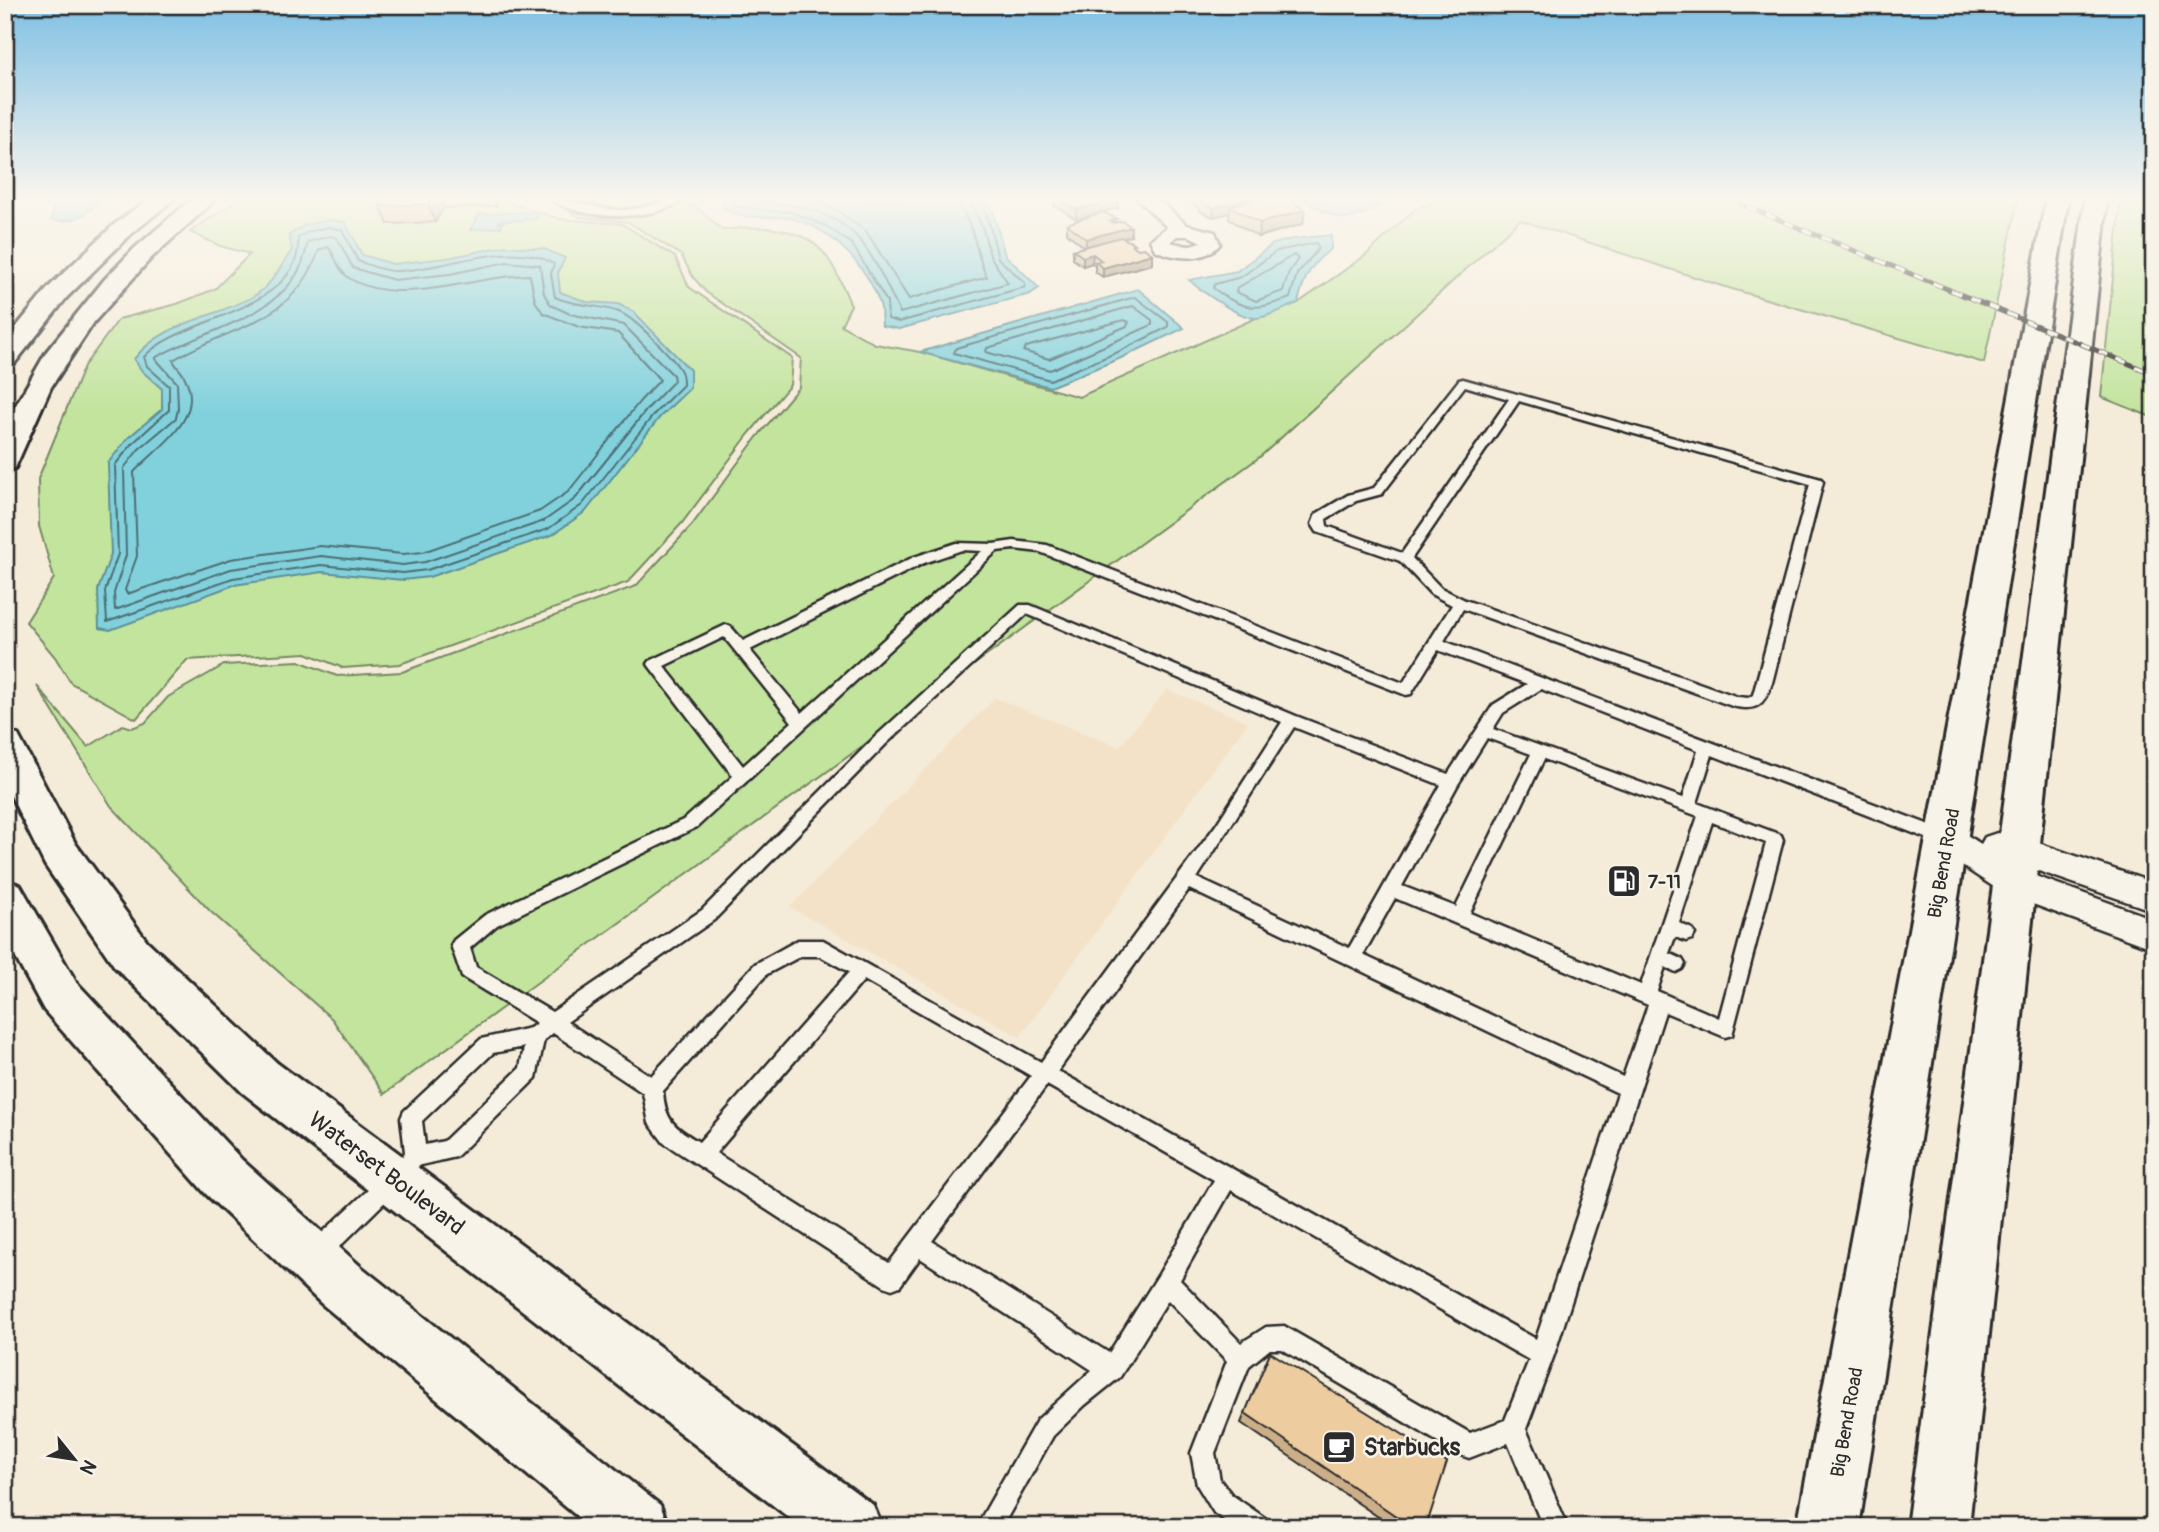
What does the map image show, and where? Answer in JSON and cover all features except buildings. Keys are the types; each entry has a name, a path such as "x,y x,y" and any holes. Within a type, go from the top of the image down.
{"main road":[{"path":"5,358 58,292 80,270"},
{"path":"5,462 30,403 54,361 99,301 127,270"},
{"name":"Big Bend Road","path":"1828,1527 2045,270"},
{"path":"1938,1527 2087,270"},
{"name":"Waterset Boulevard","path":"5,745 60,854 131,954 260,1078 405,1167 851,1527"},
{"path":"5,897 61,996 224,1177 341,1285 638,1527"}],"street":[{"path":"1947,839 2016,866 2154,934"},
{"path":"2016,866 2154,897"}],"lane":[{"path":"1463,382 1817,482 1765,683 1759,698 1751,704 1737,702 1460,603 1436,591 1405,558 1322,529 1318,524 1320,517 1352,498 1378,491 1463,382"},
{"path":"1405,558 1516,397"},
{"path":"741,648 919,559 961,546 993,548 1014,545 1042,548 1406,690 1460,603"},
{"path":"653,1088 552,1022 468,972 460,945 491,920 691,823 993,548"},
{"path":"405,1167 411,1118 488,1045 535,1037 552,1022 708,915 881,740 1025,608 1291,720 1451,782"},
{"path":"741,775 655,664 726,631 801,722"},
{"path":"1435,643 1947,839"},
{"path":"1353,957 1451,782 1498,709 1539,683"},
{"path":"1291,720 1186,880 1045,1072 891,1278 664,1132 653,1111 653,1088 761,969 797,948 823,948 862,968 1045,1072 1228,1176 1542,1355"},
{"path":"1392,889 1725,1029 1730,988 1760,876 1775,840 1484,731"},
{"path":"1688,806 1707,747"},
{"path":"1460,916 1540,751"},
{"path":"1556,1527 1514,1429 1542,1355 1629,1089 1652,998 1667,961 1669,927 1685,906 1702,853 1707,813"},
{"path":"1186,880 1629,1089"},
{"path":"1669,927 1686,934"},
{"path":"701,1155 862,968"},
{"path":"312,1258 405,1167 449,1150 529,1072 535,1037"},
{"path":"988,1527 1045,1428 1077,1396 1112,1369 1167,1282 1228,1176"},
{"path":"917,1244 1112,1369"},
{"path":"1167,1282 1240,1358"},
{"path":"1256,1527 1223,1504 1209,1485 1203,1453 1240,1358 1266,1338 1284,1337 1469,1446 1514,1429"}],"shaded area":[{"path":"1167,690 1248,722 1020,1037 790,907 995,698 1119,747"}],"green space":[{"path":"234,270 681,270 689,287 792,358 790,385 748,435 682,523 628,582 400,664 343,668 306,653 187,660 136,719 71,683 55,657 26,622 54,578 39,526 38,479 84,366 119,319 177,304 215,289"},
{"path":"689,270 835,270 851,305 841,325 875,344 920,352 1079,397 1256,318 1298,303 1344,270 1465,270 1261,456 384,1094 332,1019 210,911 111,806 37,686 88,747 123,725 132,728 145,723 168,697 224,665 299,661 337,676 402,672 636,586 692,525 757,437 799,387 801,358 706,292"},
{"path":"1675,270 2003,270 1984,363"},
{"path":"2114,270 2154,270 2154,418 2101,397"}],"water":[{"path":"278,270 559,270 560,292 587,302 618,304 634,312 690,370 690,388 660,417 586,511 552,535 429,577 403,580 322,572 234,585 110,630 99,628 98,590 111,554 108,463 128,438 162,409 162,389 142,371 134,359 159,337 174,329 254,296 266,287"},
{"path":"862,270 1021,270 1039,288 1030,294 899,329 882,326 880,304"},
{"path":"1310,270 1302,286 1298,303 1256,318 1230,309 1189,280 1237,271"},
{"path":"1138,289 1184,328 1050,387 920,352"}],"railway":[{"path":"1903,270 2154,374"}],"place":[{"name":"7-11","path":"1624,881"},
{"name":"Starbucks","path":"1339,1447"}]}
